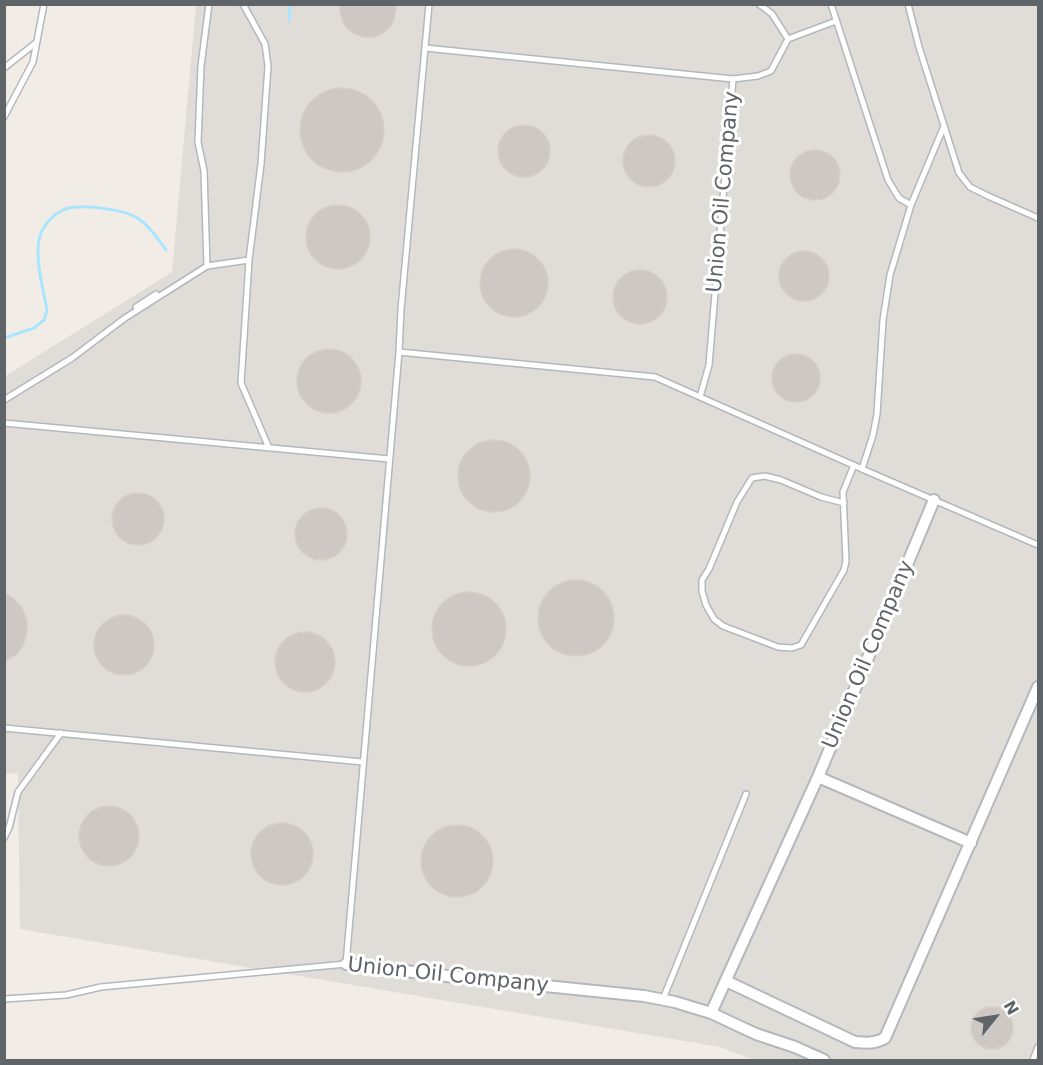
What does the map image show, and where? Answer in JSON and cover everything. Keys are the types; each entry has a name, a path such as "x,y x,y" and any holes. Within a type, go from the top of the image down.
{"street":[{"name":"Union Oil Company","path":"711,1013 818,777 934,500"},
{"path":"726,981 855,1042 878,1042 885,1038 1037,695"},
{"path":"818,777 971,843"},
{"name":"Union Oil Company","path":"346,964 663,999 711,1013 756,1034 824,1060"}],"lane":[{"path":"4,117 33,62 44,4"},
{"path":"207,266 204,171 198,142 201,66 209,4"},
{"path":"243,4 265,44 268,66 261,164 249,260 241,383 269,448"},
{"path":"346,964 429,4"},
{"path":"759,4 772,14 788,39"},
{"path":"831,4 888,180 899,198 911,205"},
{"path":"908,4 919,47 959,173 970,187 1038,218"},
{"path":"733,79 758,76 771,71 788,39 836,21"},
{"path":"4,68 37,42"},
{"name":"Union Oil Company","path":"425,48 733,79 709,365 700,397"},
{"path":"862,469 877,414 883,320 890,275 911,205 944,126"},
{"path":"4,399 72,358 125,318 207,266 249,260"},
{"path":"399,352 655,377 1038,545"},
{"path":"4,423 389,459"},
{"path":"844,503 821,497 781,480 765,476 752,478 737,502 702,580 706,605 714,619 723,626 778,647 792,648 801,645 844,570 846,561 844,503 843,492 854,465"},
{"path":"4,728 363,762"},
{"path":"4,838 9,828 18,792 61,734"},
{"path":"663,999 746,794"},
{"name":"Union Oil Company","path":"4,999 66,995 101,987 346,964"},
{"path":"1033,1060 1038,1047"}],"shaded area":[{"path":"196,5 1038,5 1038,1060 754,1060 720,1047 20,929 18,773 5,774 5,376 172,272"}],"building":[{"path":"340,4 395,4 396,9 390,27 374,37 364,37 347,28 342,20"},
{"path":"342,88 358,91 372,100 381,114 384,130 381,146 372,160 358,169 342,172 326,169 312,160 303,146 300,130 303,114 312,100 326,91"},
{"path":"519,125 529,125 543,132 550,151 543,170 529,177 519,177 509,173 502,166 498,156 498,146 502,136 509,129"},
{"path":"649,135 663,139 671,147 675,161 671,175 663,183 649,187 635,183 627,175 623,161 627,147 635,139"},
{"path":"815,150 833,157 840,175 833,193 815,200 797,193 790,175 797,157"},
{"path":"338,205 356,210 361,214 365,219 370,237 365,255 361,260 356,264 338,269 320,264 315,260 311,255 306,237 311,219 315,214 320,210"},
{"path":"507,249 521,249 533,254 543,264 548,283 543,302 533,312 521,317 507,317 495,312 485,302 480,290 480,276 485,264 495,254"},
{"path":"804,251 822,258 829,276 822,294 804,301 786,294 779,276 786,258"},
{"path":"640,270 650,272 659,278 665,287 667,297 665,307 659,316 650,322 640,324 630,322 621,316 615,307 613,297 615,287 621,278 630,272"},
{"path":"329,349 347,354 352,358 356,363 361,381 356,399 352,404 347,408 329,413 311,408 306,404 302,399 297,381 302,363 306,358 311,354"},
{"path":"791,354 801,354 813,361 820,373 820,383 813,395 801,402 791,402 776,391 772,383 772,373 783,358"},
{"path":"487,440 501,440 520,450 530,469 530,483 520,502 501,512 487,512 468,502 458,483 458,469 468,450"},
{"path":"138,493 148,495 156,501 162,509 164,519 162,529 156,537 148,543 138,545 128,543 120,537 114,529 112,519 114,509 120,501 128,495"},
{"path":"321,508 335,512 343,520 347,534 343,548 335,556 321,560 307,556 299,548 295,534 299,520 307,512"},
{"path":"576,580 590,583 603,591 611,604 614,618 611,632 603,645 590,653 576,656 562,653 549,645 541,632 538,618 541,604 549,591 562,583"},
{"path":"462,592 476,592 490,598 500,608 506,622 506,636 500,650 490,660 476,666 462,666 448,660 438,650 432,636 432,622 438,608 448,598"},
{"path":"4,593 13,598 22,608 27,620 27,633 17,654 4,662"},
{"path":"124,615 145,624 154,645 145,666 124,675 103,666 94,645 103,624"},
{"path":"305,632 322,637 330,645 335,662 330,679 322,687 305,692 288,687 280,679 275,662 280,645 288,637"},
{"path":"103,806 115,806 131,814 137,824 139,836 137,848 131,858 115,866 103,866 87,858 79,842 79,830 87,814"},
{"path":"276,823 288,823 304,832 311,842 313,854 311,866 304,876 288,885 276,885 265,880 256,871 251,860 251,848 256,837 265,828"},
{"path":"457,825 477,831 487,841 493,861 487,881 477,891 457,897 437,891 427,881 421,861 427,841 437,831"},
{"path":"992,1007 1007,1013 1013,1028 1007,1043 992,1049 977,1043 971,1028 977,1013"}],"waterway":[{"path":"289,4 289,21"},
{"path":"4,338 34,328 44,320 47,310 40,271 39,241 50,219 63,210 90,207 132,215 147,226 166,250"}]}
